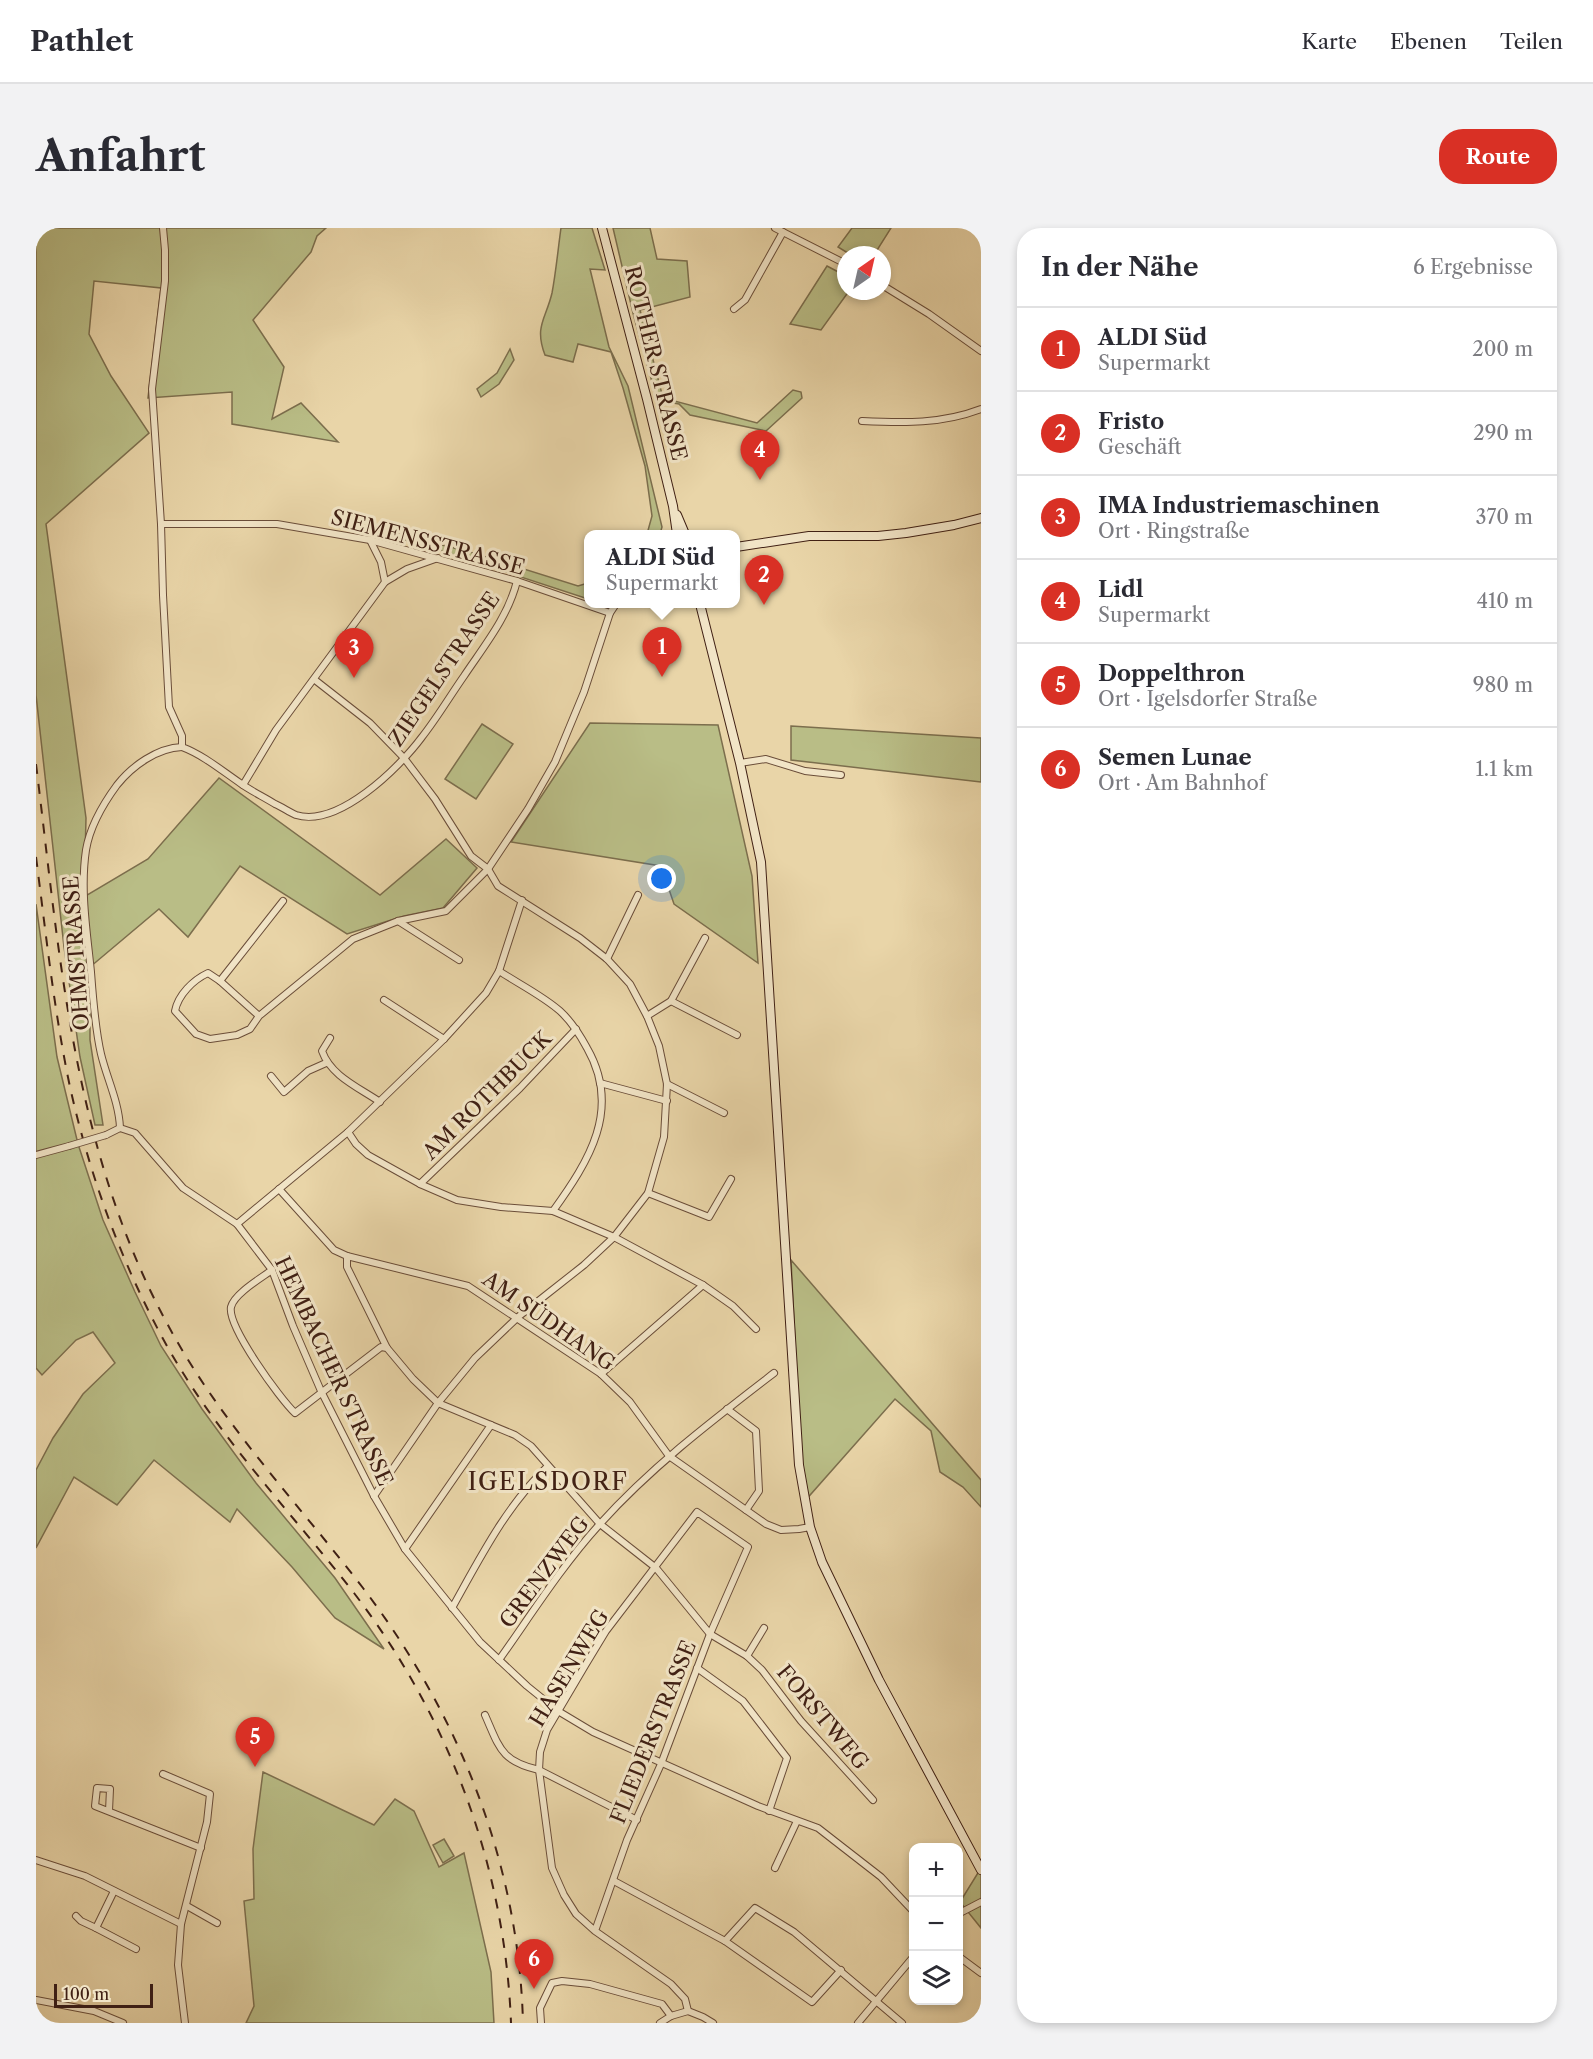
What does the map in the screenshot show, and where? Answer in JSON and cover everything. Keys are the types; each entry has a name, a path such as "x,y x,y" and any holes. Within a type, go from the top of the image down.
{"main road":[{"name":"ROTHER STRASSE","path":"602,228 674,506 677,530"},
{"path":"740,547 809,536 878,536 906,533 981,518"},
{"path":"699,608 740,763 761,862 799,1465 810,1527 822,1562 879,1680 981,1870"}],"street":[{"path":"163,228 165,281 152,389 161,524 169,708 182,735 182,747"},
{"path":"775,228 837,259"},
{"path":"734,309 745,300 783,232"},
{"path":"891,291 981,351"},
{"path":"862,421 909,423 938,421 981,409"},
{"name":"SIEMENSSTRASSE","path":"161,524 276,524 370,540 517,581 584,604"},
{"path":"370,540 381,562 385,582"},
{"path":"243,785 276,730 385,582 407,568 438,558"},
{"name":"ZIEGELSTRASSE","path":"182,747 195,752 243,785 295,814 311,817 326,815 345,806 376,784 404,758 423,736 512,601 517,581"},
{"name":"SIEMENSSTRASSE","path":"595,608 610,613"},
{"path":"259,1016 208,973 177,1000 175,1011 196,1034 210,1039 237,1035 250,1029 259,1016 352,939 398,921 446,911 488,869 528,809 555,762 584,692 613,608"},
{"path":"315,680 370,723 404,758 435,799 471,856 488,869 498,886 580,938 607,959 630,984 647,1016 659,1046 667,1084 664,1137 648,1193 614,1237 584,1265 518,1317 475,1358 438,1403 374,1496"},
{"name":"OHMSTRASSE","path":"120,1128 120,1113 100,1053 84,904 86,849 95,820 126,774 157,752 169,747 182,747"},
{"path":"740,763 766,759 805,771 841,775"},
{"path":"607,959 638,895"},
{"path":"237,1224 348,1132 444,1039 486,993 499,971 522,900"},
{"path":"220,981 283,902"},
{"path":"398,921 459,960"},
{"path":"647,1016 671,1001 705,938"},
{"path":"499,971 560,1011 576,1029 592,1056 600,1083 602,1113 595,1142 578,1176 553,1211"},
{"path":"384,1000 444,1039"},
{"path":"671,1001 737,1035"},
{"name":"AM ROTHBUCK","path":"420,1184 520,1089 576,1029"},
{"path":"330,1038 322,1051 326,1063 334,1071 380,1102"},
{"path":"271,1076 284,1092 308,1071 326,1063"},
{"path":"600,1083 667,1101"},
{"path":"667,1084 724,1113"},
{"path":"36,1155 106,1135 120,1128"},
{"name":"HEMBACHER STRASSE","path":"120,1128 135,1133 183,1188 237,1224 272,1270 292,1326 321,1391 374,1496 405,1549 480,1642 558,1711 594,1732 769,1811 818,1828 881,1877 909,1907"},
{"path":"348,1132 356,1144 368,1155 420,1184 457,1200 501,1207 553,1211 614,1237 703,1285 734,1306 756,1329"},
{"path":"648,1193 709,1217 731,1179"},
{"name":"AM SÜDHANG","path":"279,1190 334,1250 347,1256 460,1282 484,1294 601,1374 630,1402 669,1456 766,1524 781,1530 799,1530 810,1527"},
{"path":"347,1256 347,1267 387,1348 413,1379 438,1403"},
{"path":"272,1270 236,1298 231,1308 232,1321 260,1368 287,1405 296,1413 321,1391 381,1347 387,1348"},
{"path":"601,1374 703,1285"},
{"name":"GRENZWEG","path":"499,1660 570,1559 600,1524 669,1456 774,1372"},
{"name":"FORSTWEG","path":"438,1403 515,1435 531,1446 600,1524 656,1568 710,1634 747,1656 762,1670 801,1721 873,1800"},
{"path":"727,1409 756,1431 759,1491 746,1510"},
{"path":"405,1549 491,1425"},
{"path":"452,1608 505,1517 527,1486 548,1466"},
{"name":"HASENWEG","path":"688,2011 685,1999 671,1984 595,1931 576,1914 564,1895 552,1868 539,1770 540,1752 547,1730 606,1632 697,1512 748,1547"},
{"name":"FLIEDERSTRASSE","path":"595,1931 627,1840 661,1764 710,1634 748,1547"},
{"path":"747,1656 764,1628"},
{"path":"697,1668 743,1701 787,1758 769,1811"},
{"path":"485,1715 500,1748 509,1759 522,1766 539,1770 637,1820"},
{"path":"163,1774 210,1794 207,1822 181,1924 178,1965 185,2023"},
{"path":"110,1810 114,1815 201,1848"},
{"path":"775,1868 797,1821"},
{"path":"36,1860 85,1876 181,1924"},
{"path":"614,1881 725,1941 812,2002 840,1970"},
{"path":"96,1928 114,1892"},
{"path":"963,1911 981,1902"},
{"path":"187,1906 218,1923"},
{"path":"725,1941 754,1908 794,1932 902,2023"},
{"path":"76,1916 81,1921 136,1949"},
{"path":"963,1960 981,1973"},
{"path":"858,2023 909,1962"},
{"path":"541,2023 540,2008 552,1983 562,1981 590,1984 662,2004 671,2016"},
{"path":"36,2000 94,2011 123,2023"},
{"path":"660,2023 671,2016 688,2011 713,2023"}],"green space":[{"path":"36,228 326,228 317,236 311,252 253,320 284,367 272,419 301,403 338,442 232,424 232,392 148,398 161,288 94,281 89,334 111,376 149,433 46,524 86,818 84,897 148,859 219,778 380,895 446,839 477,868 443,908 404,916 347,934 240,866 188,937 159,909 90,967 90,1040 103,1125 95,1125 80,1057 64,947 36,695"},
{"path":"561,228 592,228 605,270 590,269 609,347 628,386 661,530 648,530 652,516 645,466 611,352 578,344 573,362 545,355 541,329 550,302"},
{"path":"613,228 650,228 657,259 687,261 690,297 640,310 663,398 757,423 793,390 801,392 802,398 766,431 690,415 679,404 657,400"},
{"path":"852,228 891,228 880,246 839,246"},
{"path":"827,266 837,271 837,300 843,300 821,330 790,324"},
{"path":"510,349 514,360 499,384 481,397 477,389 497,373"},
{"path":"390,532 470,552 578,586 584,584 584,598 430,547 390,536"},
{"path":"590,723 718,725 752,876 758,963 674,904 661,866 511,842"},
{"path":"482,724 513,744 476,799 445,779"},
{"path":"791,726 981,738 981,782 791,760"},
{"path":"36,904 57,1057 78,1144 103,1220 135,1292 161,1346 202,1409 256,1483 335,1578 384,1649 335,1618 292,1567 237,1509 230,1522 154,1460 117,1505 74,1477 36,1548 36,1470 53,1438 83,1394 115,1363 93,1332 76,1340 42,1375 36,1368"},
{"path":"791,1260 981,1480 981,1507 963,1487 940,1472 931,1431 895,1399 803,1503"},
{"path":"263,1772 374,1825 395,1799 414,1811 439,1867 464,1853 491,1972 494,2023 246,2023 254,2006 244,1901 254,1899 253,1849"},
{"path":"444,1839 454,1856 443,1863 433,1845"},
{"path":"981,1868 981,1928 963,1906 963,1897"}],"railway":[{"path":"36,764 53,909 76,1053 91,1123 111,1192 137,1261 169,1327 212,1396 363,1588 397,1636 428,1687 455,1739 478,1793 496,1849 510,1906 519,1964 523,2023"},
{"path":"36,857 55,1001 70,1087 87,1154 122,1252 167,1346 209,1412 354,1593 388,1641 418,1690 444,1742 466,1796 484,1851 497,1907 506,1965 511,2023"}],"place":[{"name":"Lidl","path":"760,480"},
{"name":"Fristo","path":"764,605"},
{"name":"ALDI Süd","path":"662,677"},
{"name":"IMA Industriemaschinen","path":"354,678"},
{"name":"Doppelthron","path":"255,1767"},
{"name":"Semen Lunae","path":"534,1989"}],"district":[{"name":"IGELSDORF","path":"548,1481"}]}
